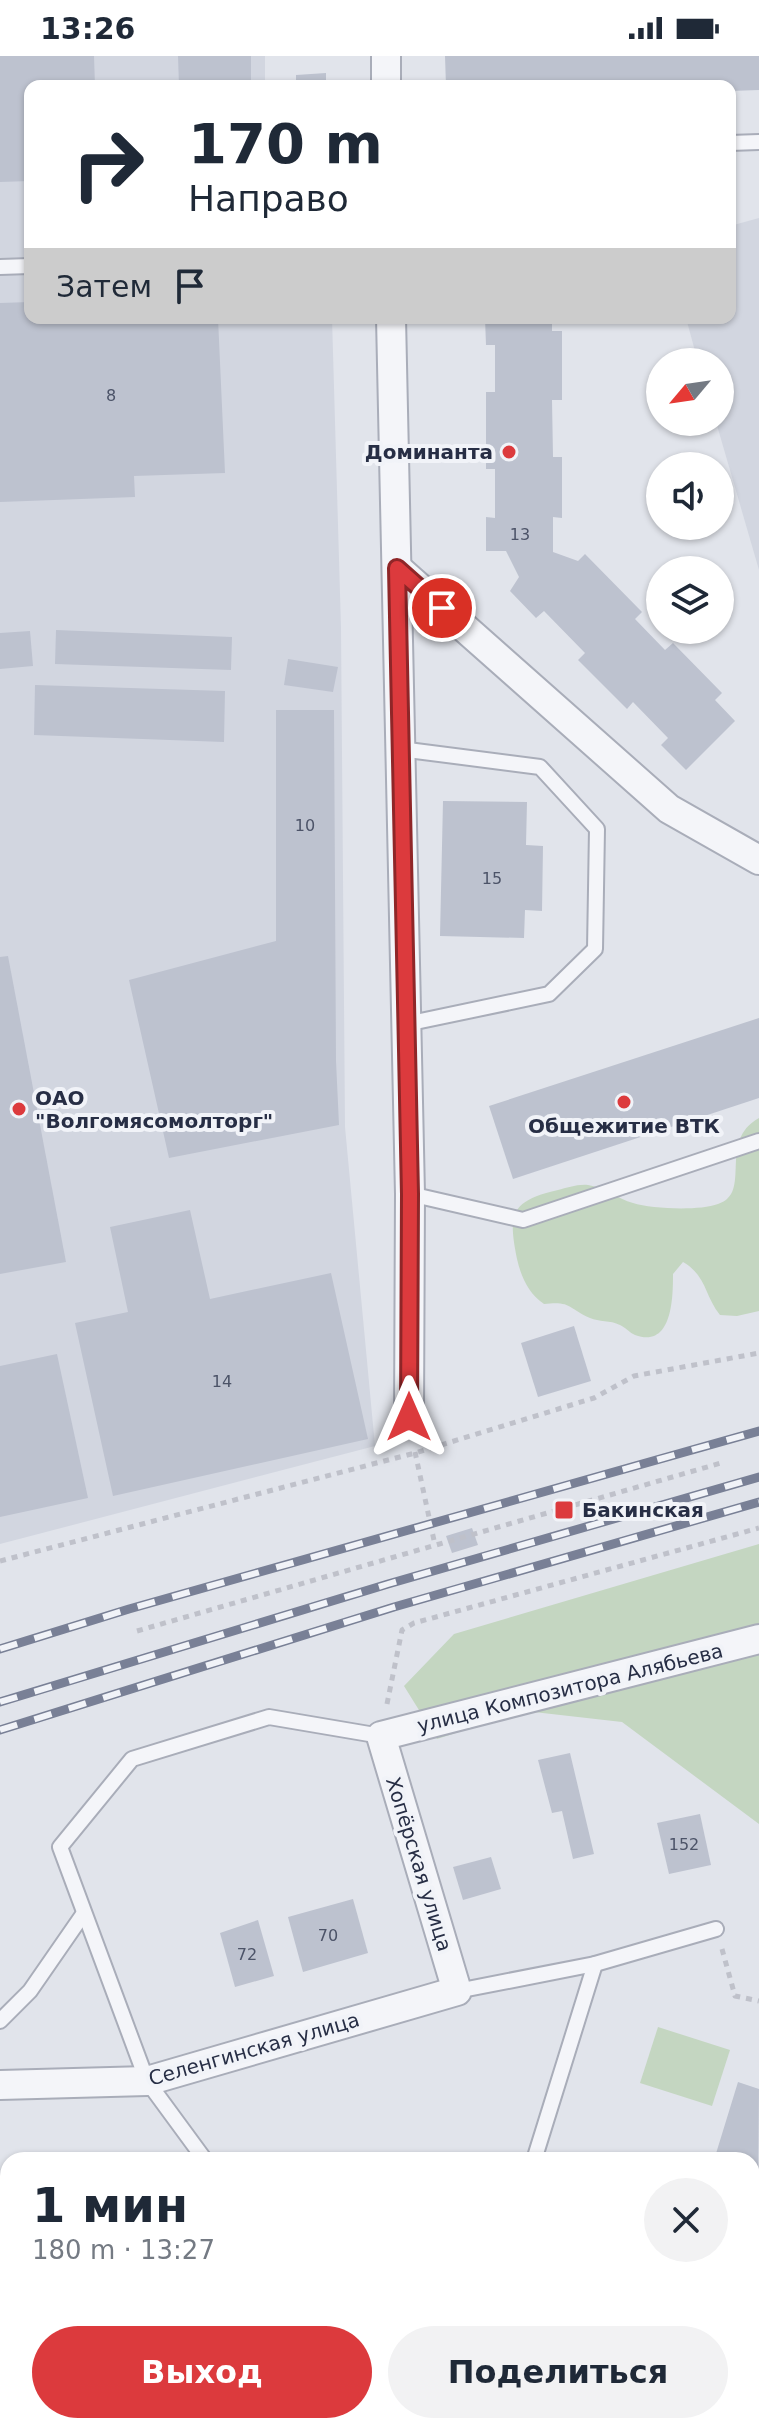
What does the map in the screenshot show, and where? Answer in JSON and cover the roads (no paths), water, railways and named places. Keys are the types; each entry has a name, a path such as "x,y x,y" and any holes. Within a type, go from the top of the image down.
{"street":[{"path":"386,56 386,80"},
{"path":"391,324 410,1194 409,1417"},
{"path":"397,568 669,809 759,860"},
{"name":"улица Композитора Алябьева","path":"381,1736 759,1639"},
{"name":"Хопёрская улица","path":"381,1736 457,1991"},
{"name":"Селенгинская улица","path":"0,2085 147,2081 457,1991"}],"lane":[{"path":"736,143 759,142"},
{"path":"0,267 24,266"},
{"path":"400,749 540,767 597,829 595,949 549,994 406,1024"},
{"path":"410,1194 523,1220 759,1141"},
{"path":"199,2152 147,2081 60,1847 132,1759 269,1717 381,1736"},
{"path":"0,2021 30,1991 84,1913"},
{"path":"457,1991 595,1964 716,1929"},
{"path":"536,2152 595,1964"}],"railway":[{"path":"0,1649 129,1609 759,1431"},
{"path":"0,1702 388,1584 759,1477"},
{"path":"0,1730 394,1607 759,1502"}],"place":[{"name":"Доминанта","path":"509,452"},
{"name":"Общежитие ВТК","path":"624,1102"},
{"name":"ОАО \"Волгомясомолторг\"","path":"19,1109"},
{"name":"Бакинская","path":"564,1510"}]}
